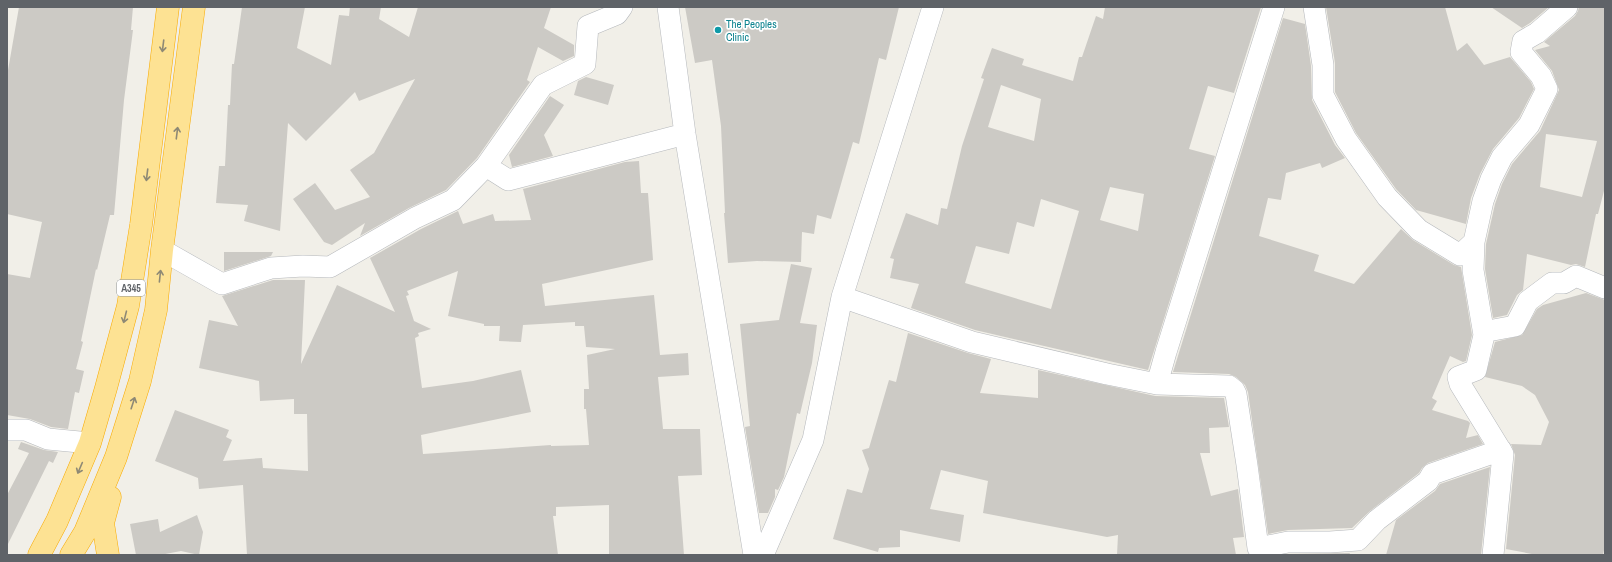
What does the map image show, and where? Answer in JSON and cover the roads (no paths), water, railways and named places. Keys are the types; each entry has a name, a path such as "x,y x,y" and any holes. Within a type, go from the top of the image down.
{"highway":[{"name":"A345","path":"39,555 57,521 90,443 129,299 141,225 168,7"},
{"name":"A345","path":"71,555 85,532 116,457 140,381 156,310 162,250 194,7"},
{"path":"108,555 103,523 117,474 123,436"}],"street":[{"path":"162,250 222,284 271,268 303,266 330,267 415,218 453,200 486,166 543,86 585,64 588,26 617,14 622,7"},
{"path":"668,7 685,134 754,555"},
{"path":"763,555 813,440 842,297 933,7"},
{"path":"1157,384 1168,344 1274,7"},
{"path":"1314,7 1323,65 1324,95 1346,139 1387,197 1419,230 1460,254 1474,242"},
{"path":"1493,555 1503,454 1460,384 1458,377 1476,370 1484,335 1473,270 1474,242 1483,201 1491,179 1502,157 1529,125 1547,89 1541,76 1521,52 1523,41 1537,33 1567,7"},
{"path":"486,166 508,180 685,134"},
{"path":"1484,335 1488,331 1514,326 1528,301 1552,283 1564,283 1576,276 1605,288"},
{"path":"842,297 972,342 1107,374 1157,384 1229,386 1234,390 1247,465 1258,548 1288,542 1358,540 1377,520 1428,481 1432,474 1501,450"},
{"path":"7,430 26,430 48,439 90,443"},
{"path":"1248,555 1254,524"}],"place":[{"name":"The Peoples Clinic","path":"718,30"}]}
